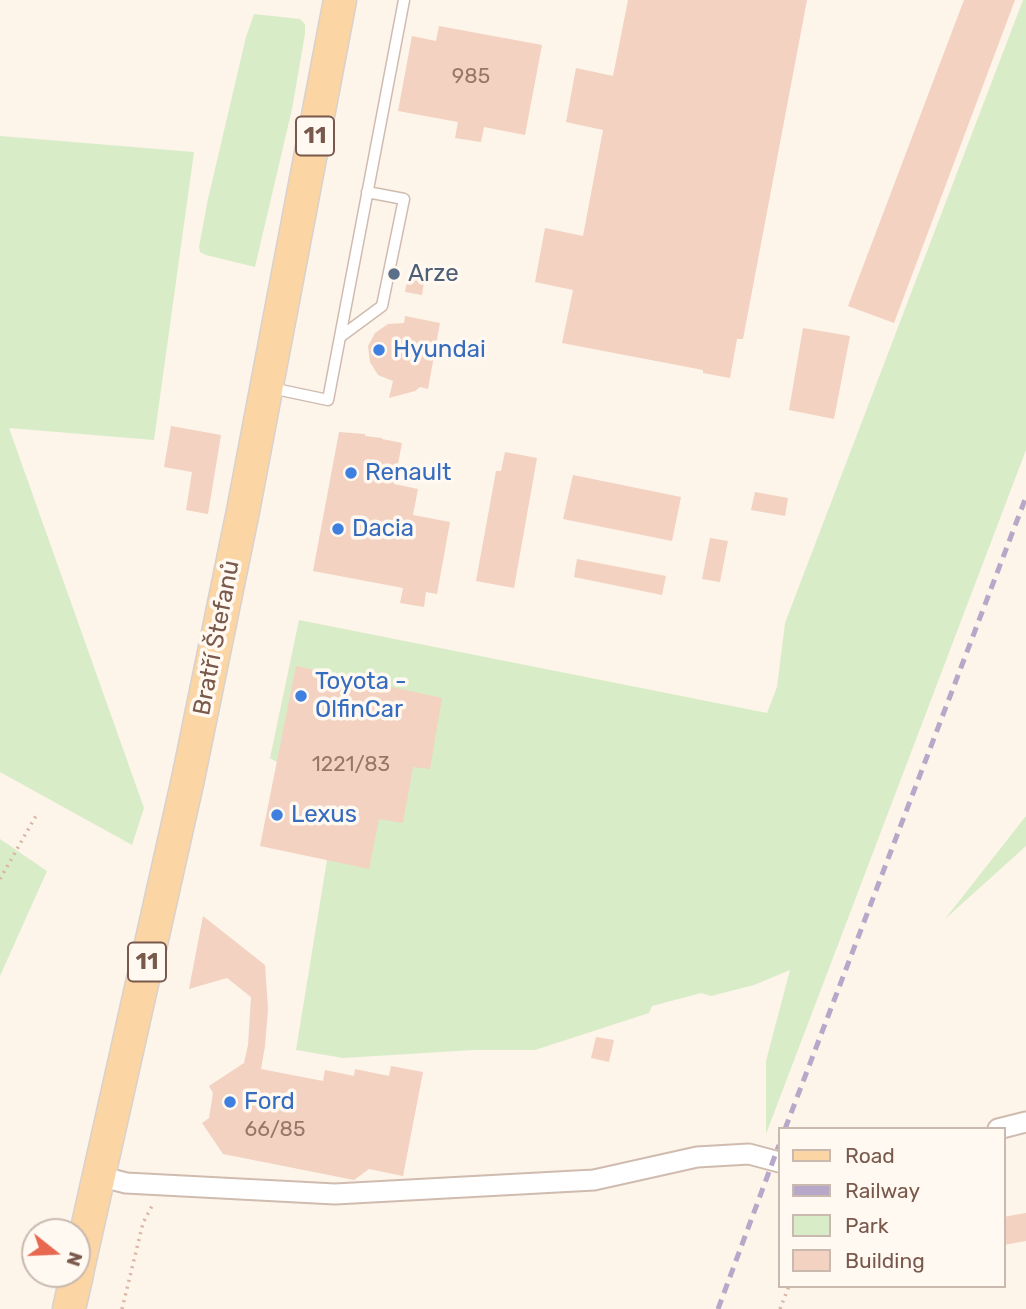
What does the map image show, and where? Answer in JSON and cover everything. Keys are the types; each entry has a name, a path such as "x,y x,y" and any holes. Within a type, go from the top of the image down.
{"main road":[{"name":"Bratří Štefanů","path":"90,1218 188,779 267,387 340,0"},
{"name":"Bratří Štefanů","path":"69,1309 74,1288"}],"street":[{"path":"1005,1127 1026,1122"},
{"path":"99,1176 126,1183 335,1194 594,1180 697,1157 749,1154 778,1162"}],"lane":[{"path":"267,387 328,400 404,0"},
{"path":"340,337 382,306 404,199 367,192"}],"path":[{"path":"0,879 37,814"},
{"path":"122,1309 143,1223 163,1185"},
{"path":"780,1309 788,1288"}],"green space":[{"path":"1023,0 1026,0 1026,450 766,1134 766,1061 790,970 754,985 711,996 701,993 652,1006 649,1013 535,1050 473,1050 343,1058 296,1050 327,860 329,793 270,758 299,620 767,713 777,687 785,623"},
{"path":"254,14 300,19 305,24 292,109 255,267 206,255 200,252 199,247 246,37"},
{"path":"0,136 194,152 154,440 9,428 144,808 132,845 0,772"},
{"path":"1026,816 1026,846 945,919"},
{"path":"0,839 47,871 0,976"}],"building":[{"path":"628,0 807,0 743,339 737,339 730,378 703,373 703,370 562,343 573,290 535,282 545,228 583,236 603,130 566,122 576,68 613,76"},
{"path":"964,0 1015,0 894,323 848,306"},
{"path":"439,26 542,45 525,135 484,127 481,142 455,138 458,122 398,111 412,36 436,41"},
{"path":"410,266 426,269 422,295 405,292"},
{"path":"405,316 440,323 428,389 420,387 389,398 393,381 378,375 370,362 368,346 375,333 388,324 404,323"},
{"path":"803,328 850,336 834,419 789,410"},
{"path":"171,426 221,435 208,514 186,510 192,472 164,467"},
{"path":"339,432 365,434 402,443 394,484 418,489 413,515 450,522 437,594 426,592 424,607 400,603 403,588 313,571"},
{"path":"505,452 537,458 514,588 476,581 496,471 501,471"},
{"path":"573,475 681,497 672,541 563,519"},
{"path":"755,492 788,498 785,516 751,510"},
{"path":"710,538 728,541 720,582 702,579"},
{"path":"577,559 666,576 662,595 574,577"},
{"path":"296,666 442,698 430,769 413,767 403,823 379,819 369,869 260,846"},
{"path":"203,916 265,965 268,1009 261,1069 323,1081 325,1070 354,1076 355,1069 389,1076 391,1066 423,1072 403,1176 369,1169 354,1180 223,1154 202,1123 209,1118 213,1093 209,1086 244,1063 251,997 227,978 189,989"},
{"path":"596,1037 614,1040 609,1062 591,1058"},
{"path":"1026,1213 1026,1241 1005,1245 1005,1217"}],"railway":[{"path":"786,1127 1026,497"},
{"path":"718,1309 778,1148"}],"place":[{"name":"Arze","path":"394,274"},
{"name":"Hyundai","path":"379,350"},
{"name":"Renault","path":"351,473"},
{"name":"Dacia","path":"338,529"},
{"name":"Toyota - OlfinCar","path":"301,696"},
{"name":"Lexus","path":"277,815"},
{"name":"Ford","path":"230,1102"}]}
